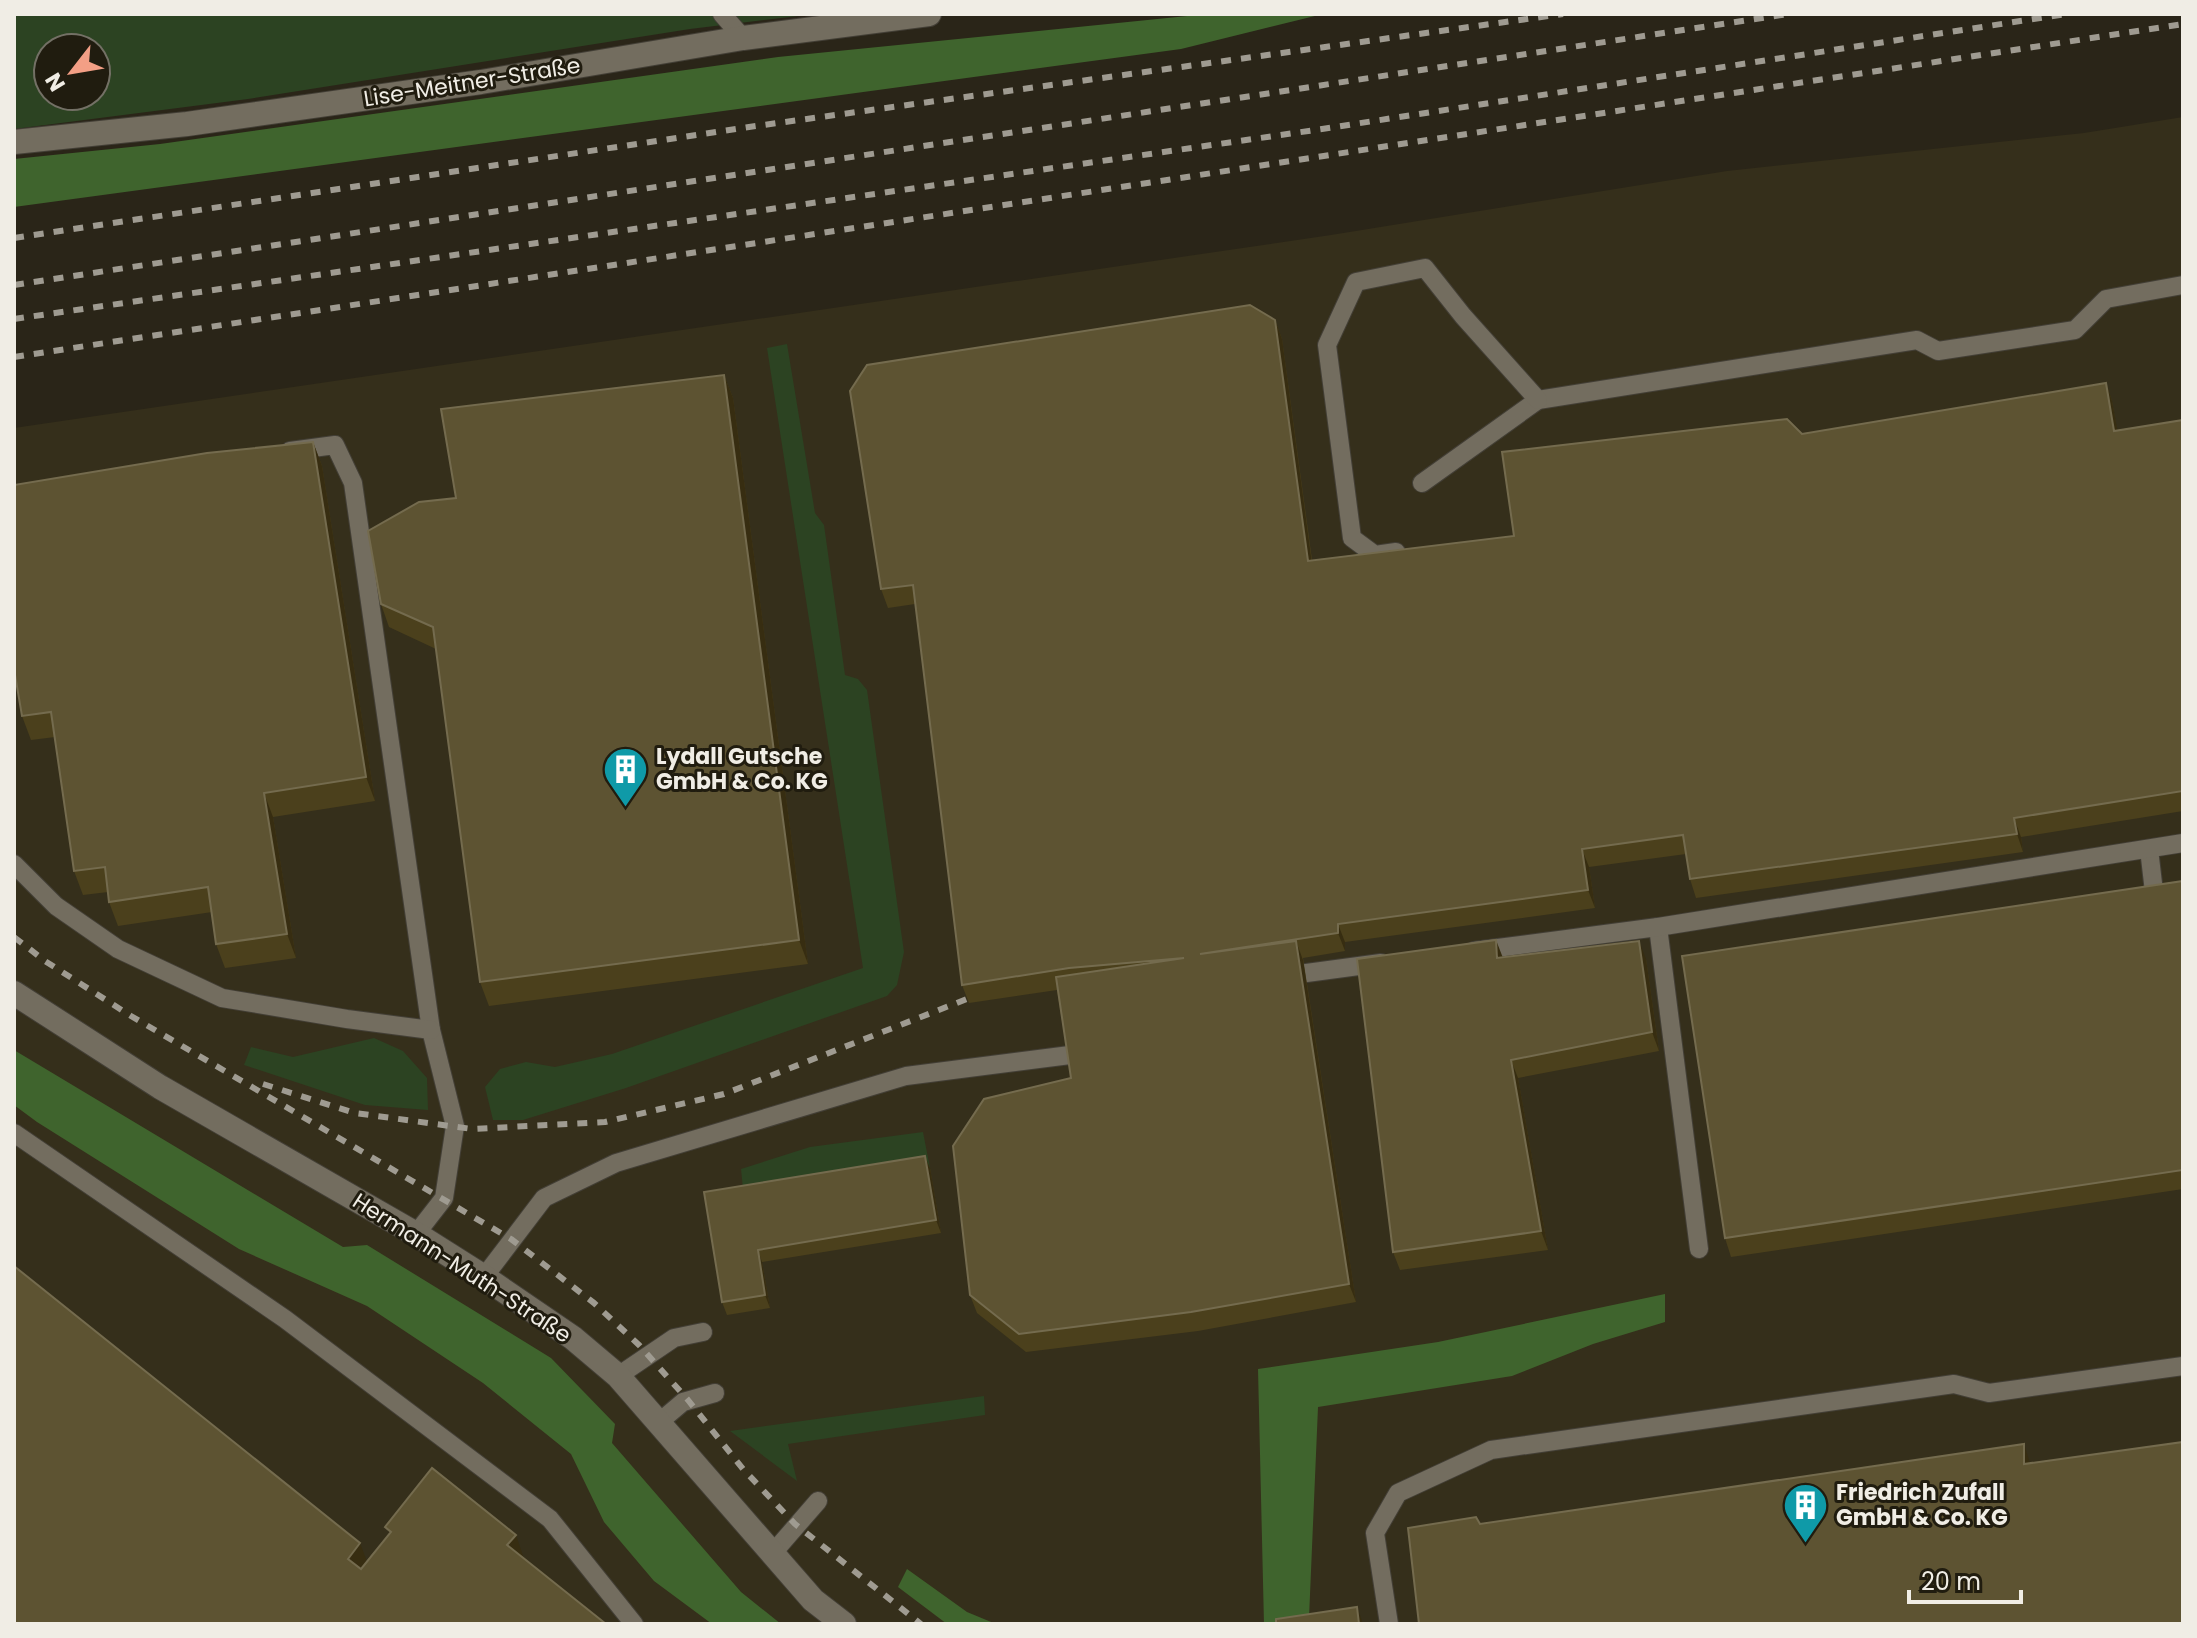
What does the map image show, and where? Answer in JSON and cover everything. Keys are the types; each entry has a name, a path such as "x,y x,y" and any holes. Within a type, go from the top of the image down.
{"street":[{"name":"Lise-Meitner-Straße","path":"14,142 265,113 481,82 743,38 929,14"},
{"name":"Hermann-Muth-Straße","path":"14,993 160,1087 416,1234 573,1338 618,1376 813,1600 844,1624"}],"lane":[{"path":"722,14 743,38"},
{"path":"1420,549 1375,555 1352,538 1327,345 1356,282 1425,268 1538,400"},
{"path":"1422,483 1538,400 1917,340 1938,351 2075,330 2106,299 2183,285"},
{"path":"273,453 335,445 353,483 431,1030 455,1126 444,1198 416,1234"},
{"path":"1454,954 1658,927 2183,843"},
{"path":"2149,849 2157,920"},
{"path":"14,864 56,906 118,949 222,998 431,1030"},
{"path":"1658,927 1699,1249"},
{"path":"1266,978 1407,960"},
{"path":"484,1277 544,1198 616,1163 906,1076 1070,1055"},
{"path":"14,1133 285,1319 550,1519 634,1624"},
{"path":"618,1376 674,1338 703,1332"},
{"path":"1389,1624 1375,1533 1398,1493 1491,1450 1954,1384 1989,1393 2183,1366"},
{"path":"657,1424 683,1402 715,1393"},
{"path":"772,1554 818,1501"}],"shaded area":[{"path":"2183,117 2183,1624 14,1624 14,428 1331,235 1727,171 2084,133"}],"green space":[{"path":"14,14 815,14 690,29 248,99 14,129"},
{"path":"1207,14 1323,14 1181,49 14,207 14,159 160,144 778,57"},
{"path":"787,344 815,513 824,525 845,675 858,679 867,690 904,952 897,985 887,996 626,1088 523,1120 493,1120 485,1087 500,1069 526,1062 555,1067 612,1054 863,968 767,348"},
{"path":"374,1038 403,1051 427,1078 428,1110 365,1105 244,1065 251,1047 293,1057"},
{"path":"14,1050 343,1247 367,1245 551,1358 615,1424 612,1443 741,1592 781,1624 712,1624 654,1581 604,1522 571,1454 483,1383 367,1306 239,1249 14,1105"},
{"path":"923,1132 930,1168 744,1199 741,1169 810,1147"},
{"path":"1665,1294 1665,1322 1593,1344 1512,1376 1318,1407 1309,1618 1264,1624 1258,1369 1438,1342"},
{"path":"984,1396 985,1415 788,1444 797,1481 730,1431"},
{"path":"907,1569 967,1612 996,1624 947,1624 898,1587"}],"building":[{"path":"1250,305 1275,320 1308,561 1514,536 1502,452 1787,419 1802,434 2106,383 2114,431 2183,420 2183,791 2014,818 2017,834 1690,879 1683,835 1582,849 1588,890 1338,924 1338,933 1200,954 1296,941 1349,1284 1191,1312 1019,1334 970,1295 953,1146 984,1099 1071,1078 1056,977 1184,958 1069,968 962,985 913,585 881,589 850,391 867,365"},
{"name":"Lydall Gutsche GmbH & Co. KG","path":"724,375 799,940 480,982 433,627 381,604 368,531 419,502 456,498 441,409"},
{"path":"313,442 366,777 264,793 287,934 216,944 208,887 109,902 105,867 74,871 51,712 22,716 14,669 14,485 207,453"},
{"path":"2183,881 2183,1170 1725,1238 1682,956"},
{"path":"1496,940 1497,958 1639,941 1652,1032 1511,1060 1541,1231 1393,1252 1357,959"},
{"path":"925,1156 936,1220 758,1250 765,1295 722,1302 704,1192"},
{"path":"14,1266 360,1543 348,1559 361,1569 391,1532 385,1527 432,1468 516,1535 507,1545 606,1624 14,1624"},
{"name":"Friedrich Zufall GmbH & Co. KG","path":"2183,1442 2183,1624 1419,1624 1408,1528 1476,1517 1480,1524 2024,1444 2024,1464"},
{"path":"1357,1607 1359,1624 1276,1624 1276,1619"}],"railway":[{"path":"14,238 749,127 1563,14"},
{"path":"14,285 1788,14"},
{"path":"14,319 1322,129 2066,14"},
{"path":"14,357 2183,24"},
{"path":"14,937 45,961 131,1016 511,1239 594,1303 639,1345 743,1469 795,1524 921,1624"},
{"path":"263,1084 355,1113 472,1129 605,1122 724,1094 972,997"}],"place":[{"name":"Lydall Gutsche GmbH & Co. KG","path":"625,808"},
{"name":"Friedrich Zufall GmbH & Co. KG","path":"1805,1544"}]}
